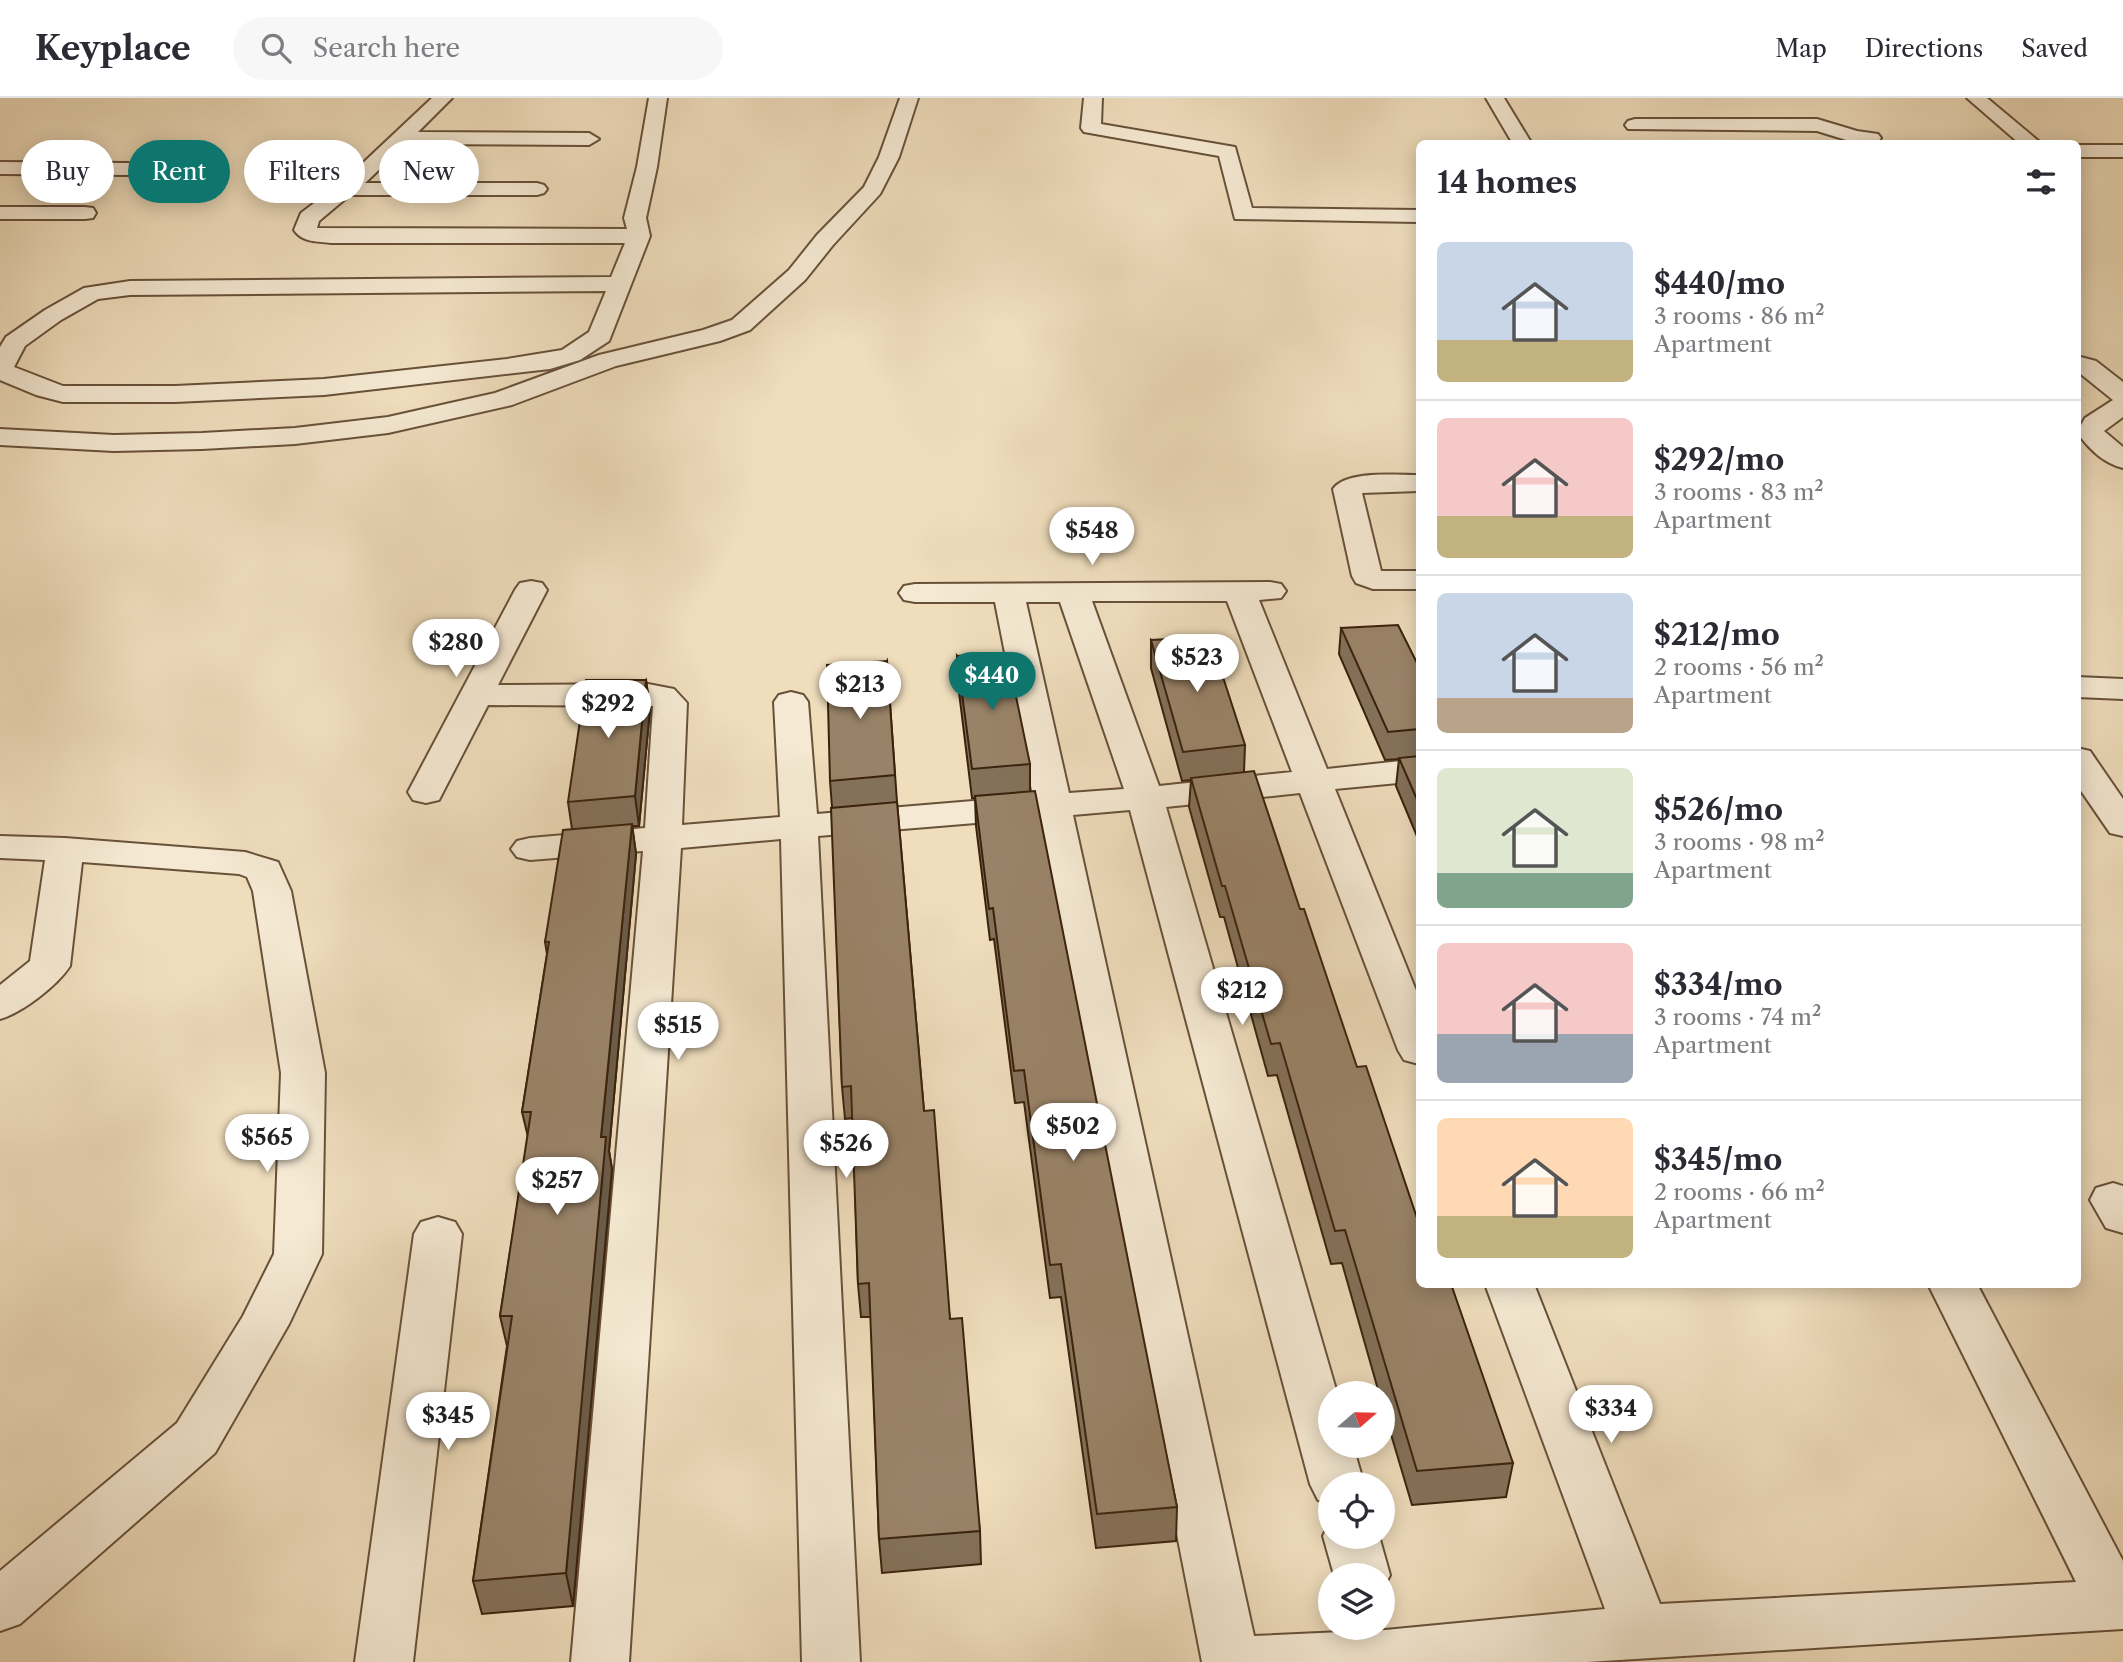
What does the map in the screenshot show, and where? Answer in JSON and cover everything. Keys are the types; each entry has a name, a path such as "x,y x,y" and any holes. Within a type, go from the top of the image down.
{"street":[{"path":"365,171 443,98"},
{"path":"621,284 106,290 92,293 15,342 1,368 4,373 45,390 113,396 324,387 550,361 584,349 600,336 621,284 639,236 635,218 647,167 658,98"},
{"path":"0,437 114,443 202,441 295,436 388,425 503,399 608,360 711,336 741,325 797,275 825,240 873,190 889,157 909,98"},
{"path":"1093,98 1091,128 1228,151 1243,214 1416,216"},
{"path":"1495,98 1521,140"},
{"path":"1976,98 2028,140"},
{"path":"1622,107 1644,140"},
{"path":"1844,114 1874,140"},
{"path":"1635,125 1817,125 1831,126 1851,138 1867,140"},
{"path":"400,138 589,139"},
{"path":"2081,151 2123,151"},
{"path":"0,168 128,169"},
{"path":"365,189 537,189"},
{"path":"328,203 309,218 305,230 310,234 639,236"},
{"path":"0,214 85,213"},
{"path":"2081,364 2123,395"},
{"path":"2123,405 2094,424 2090,432 2098,442 2123,460"},
{"path":"1416,483 1356,485 1348,489 1367,576 1373,580 1416,580"},
{"path":"426,792 479,695 531,590"},
{"path":"915,593 1255,592 1316,781 1416,1042"},
{"path":"1009,593 1055,804 1231,1662"},
{"path":"1073,593 1145,798 1334,1472"},
{"path":"2081,687 2123,690"},
{"path":"479,695 662,696 670,703 663,836 600,1662"},
{"path":"791,702 799,825 831,1662"},
{"path":"2081,765 2123,825"},
{"path":"530,849 1145,798 1416,770"},
{"path":"0,847 65,849 245,863 264,870 272,891 303,1073 298,1254 264,1324 196,1438 0,1606"},
{"path":"0,1006 50,966 65,849"},
{"path":"384,1662 438,1234"},
{"path":"1511,1288 1676,1641"},
{"path":"1252,1662 1381,1642 1676,1641 2119,1604 1954,1288"}],"building":[{"path":"1398,625 1416,661 1416,729 1388,732 1341,628"},
{"path":"1210,637 1245,745 1183,752 1151,640"},
{"path":"1007,653 1030,764 972,769 957,656"},
{"path":"887,661 895,775 830,781 827,665"},
{"path":"586,680 646,680 635,796 568,802"},
{"path":"1416,756 1416,797 1399,758"},
{"path":"1254,771 1357,1067 1366,1066 1416,1215 1416,1288 1452,1288 1513,1463 1417,1471 1395,1397 1395,1381 1390,1381 1345,1230 1335,1231 1280,1043 1271,1044 1225,886 1222,886 1191,778"},
{"path":"1035,791 1177,1507 1097,1514 1061,1264 1050,1265 1024,1070 1014,1071 975,796"},
{"path":"897,802 924,1111 934,1110 950,1319 962,1318 980,1531 879,1539 869,1283 858,1284 851,1086 842,1087 831,808"},
{"path":"632,824 601,1137 606,1137 566,1573 473,1581 512,1316 500,1316 531,1112 522,1112 549,942 545,942 563,830"}]}
